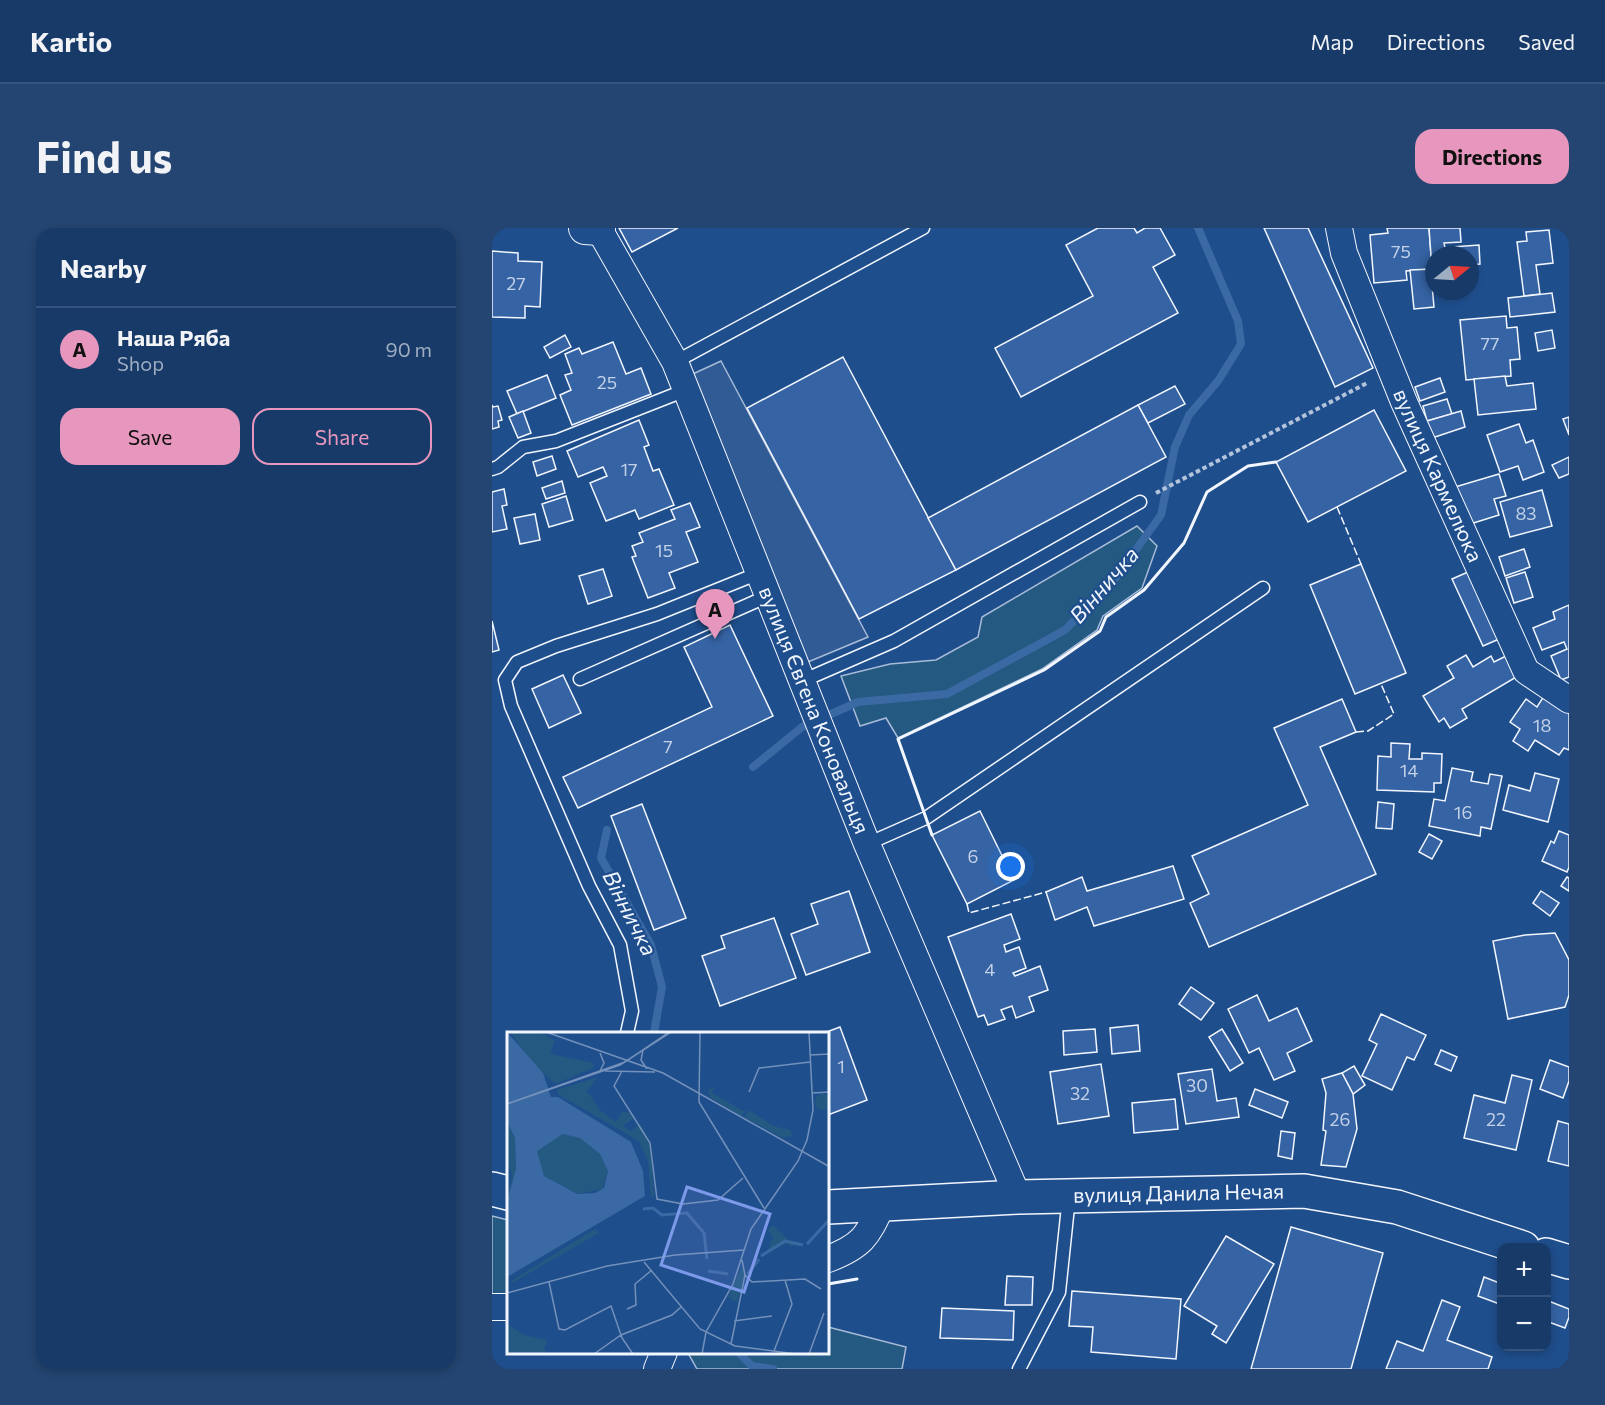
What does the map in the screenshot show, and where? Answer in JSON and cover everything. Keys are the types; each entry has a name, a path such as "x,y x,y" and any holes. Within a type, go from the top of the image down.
{"main road":[{"path":"492,1189 507,1193"},
{"name":"вулиця Данила Нечая","path":"830,1207 1018,1197 1304,1191 1396,1207 1508,1243"},
{"path":"1551,1257 1569,1262"}],"street":[{"name":"вулиця Євгена Коновальця","path":"594,228 675,362 867,844 1018,1197"},
{"name":"вулиця Кармелюка","path":"1339,228 1344,253 1404,402 1526,671 1569,700"},
{"path":"830,1257 845,1252 866,1236 882,1205"},
{"path":"657,1369 664,1354"}],"lane":[{"path":"675,362 923,228"},
{"path":"492,469 498,467 523,447 556,441 686,390"},
{"path":"802,681 894,641 1140,502"},
{"path":"627,1032 632,1011 620,945 590,886 511,706 504,680 517,662 556,646 657,614 759,573"},
{"path":"867,844 926,818 1263,588"},
{"path":"580,679 768,596"},
{"path":"1019,1369 1059,1293 1069,1196"}],"path":[{"path":"1140,502 1391,370"}],"shaded area":[{"path":"721,361 868,637 796,667 682,379"},
{"path":"1137,526 1157,546 1142,588 1103,616 1097,630 1042,669 898,738 886,718 860,726 841,676 890,664 936,660 978,637 982,617"},
{"path":"492,1216 507,1220 507,1307 492,1307"},
{"path":"830,1328 906,1347 902,1369 697,1369 689,1354 830,1354"}],"building":[{"path":"619,228 678,228 632,252"},
{"path":"1098,228 1134,228 1137,233 1145,228 1160,228 1175,255 1153,267 1178,313 1021,397 995,348 1093,296 1066,245"},
{"path":"1264,228 1308,228 1373,368 1335,387"},
{"path":"1387,228 1429,228 1430,246 1425,246 1425,270 1406,271 1407,280 1374,283 1370,235 1388,233"},
{"path":"1429,228 1460,228 1461,242 1444,243 1445,246 1430,246"},
{"path":"1549,230 1553,263 1536,265 1540,294 1524,296 1517,242 1527,241 1526,232"},
{"path":"492,251 518,253 518,261 542,262 540,307 525,306 525,318 492,317"},
{"path":"1425,269 1425,300 1433,300 1434,307 1414,309 1410,270"},
{"path":"1552,293 1555,312 1510,317 1508,298"},
{"path":"1506,316 1507,328 1517,327 1520,359 1510,360 1511,376 1466,380 1460,320"},
{"path":"1552,330 1555,348 1538,351 1535,333"},
{"path":"565,335 571,347 550,358 544,347"},
{"path":"613,342 626,374 641,368 651,394 572,425 560,395 571,390 565,375 572,373 565,354 579,348 582,354"},
{"path":"843,357 956,570 859,619 747,408"},
{"path":"547,375 556,398 517,414 507,391"},
{"path":"1505,376 1507,386 1533,383 1536,409 1478,415 1474,379"},
{"path":"1440,378 1445,392 1420,401 1415,387"},
{"path":"1175,386 1185,404 1148,423 1138,405"},
{"path":"1447,399 1452,414 1427,421 1423,406"},
{"path":"492,405 493,407 498,406 502,420 498,421 499,427 492,429"},
{"path":"1138,405 1166,457 956,570 928,518"},
{"path":"1374,410 1406,471 1308,522 1276,462"},
{"path":"523,411 531,433 518,438 509,417"},
{"path":"1461,411 1465,427 1432,438 1427,421"},
{"path":"1569,417 1569,435 1563,419"},
{"path":"639,420 649,445 644,447 653,471 659,469 674,505 639,519 635,510 606,521 590,483 607,476 603,467 578,477 567,451"},
{"path":"1519,424 1526,443 1533,440 1544,472 1523,480 1518,466 1500,472 1487,435"},
{"path":"552,456 556,469 537,476 533,462"},
{"path":"1569,457 1569,474 1559,478 1552,465"},
{"path":"1499,474 1506,496 1494,499 1499,515 1467,525 1455,487"},
{"path":"562,481 565,493 546,499 542,488"},
{"path":"504,489 507,505 502,506 507,529 492,532 492,492"},
{"path":"1542,490 1552,526 1510,537 1500,502"},
{"path":"566,496 573,520 549,527 542,504"},
{"path":"690,503 700,527 686,532 698,562 669,573 675,588 648,598 632,557 636,556 632,546 643,542 639,533 675,519 671,510"},
{"path":"535,514 540,540 520,544 514,518"},
{"path":"1524,549 1530,567 1505,576 1499,557"},
{"path":"1361,564 1406,673 1355,694 1310,585"},
{"path":"603,569 612,596 588,604 579,576"},
{"path":"1468,572 1499,639 1483,646 1452,579"},
{"path":"1525,572 1533,597 1514,603 1506,578"},
{"path":"1569,605 1569,677 1561,680 1551,656 1567,649 1564,642 1542,650 1533,628 1555,619 1553,612"},
{"path":"492,621 499,650 492,652"},
{"path":"730,625 773,716 578,808 563,777 712,707 684,647"},
{"path":"1466,655 1473,667 1491,656 1494,662 1506,656 1518,676 1462,709 1467,718 1450,728 1444,718 1439,722 1423,696 1454,678 1447,666"},
{"path":"563,675 581,713 549,728 532,689"},
{"path":"1544,696 1569,713 1569,750 1564,748 1559,755 1535,740 1528,751 1513,741 1520,729 1510,722 1526,699 1537,707"},
{"path":"1342,699 1356,732 1320,747 1376,874 1209,947 1190,903 1209,894 1192,856 1308,805 1274,728"},
{"path":"1391,743 1410,744 1409,759 1422,759 1422,753 1442,754 1441,783 1434,783 1434,792 1377,790 1378,756 1391,757"},
{"path":"1452,768 1473,772 1471,781 1488,784 1490,774 1502,776 1491,829 1481,827 1480,836 1429,826 1434,799 1445,801"},
{"path":"1535,773 1559,779 1548,822 1503,810 1509,785 1530,791"},
{"path":"1378,802 1394,804 1392,829 1376,828"},
{"path":"642,804 686,918 654,930 611,816"},
{"path":"980,811 1014,880 967,904 932,835"},
{"path":"1559,831 1569,835 1567,872 1542,861 1551,841 1554,843"},
{"path":"1429,834 1442,841 1432,859 1419,852"},
{"path":"1173,866 1184,899 1094,926 1087,907 1055,920 1046,892 1082,877 1087,891"},
{"path":"1567,877 1569,878 1569,891 1561,886"},
{"path":"849,891 870,952 806,975 791,934 818,924 811,904"},
{"path":"1541,891 1559,903 1550,916 1533,903"},
{"path":"1011,914 1020,939 1004,945 1006,952 1019,947 1026,968 1013,973 1015,976 1040,966 1048,990 1029,997 1034,1011 1016,1018 1012,1006 1001,1010 1005,1019 988,1025 984,1015 978,1017 948,937"},
{"path":"774,918 796,978 720,1006 702,956 725,948 721,936"},
{"path":"1555,933 1569,960 1569,995 1565,1007 1508,1019 1493,941 1525,935"},
{"path":"1191,987 1214,1003 1201,1020 1179,1004"},
{"path":"1257,995 1269,1021 1297,1008 1312,1041 1287,1053 1295,1071 1274,1080 1259,1048 1249,1053 1228,1009"},
{"path":"1381,1014 1426,1035 1414,1060 1407,1057 1392,1090 1362,1076 1377,1044 1369,1040"},
{"path":"1138,1025 1140,1051 1112,1054 1110,1028"},
{"path":"840,1027 867,1100 830,1114 830,1032 827,1032"},
{"path":"1095,1029 1097,1052 1064,1055 1063,1031"},
{"path":"1222,1029 1243,1063 1230,1071 1209,1037"},
{"path":"1441,1050 1457,1057 1451,1071 1435,1064"},
{"path":"1550,1060 1569,1067 1569,1081 1563,1098 1540,1089"},
{"path":"1101,1064 1109,1116 1058,1124 1050,1072"},
{"path":"1354,1066 1365,1085 1353,1094 1342,1073"},
{"path":"1212,1069 1217,1101 1236,1098 1239,1117 1186,1124 1178,1074"},
{"path":"1342,1073 1353,1094 1357,1129 1346,1167 1321,1165 1326,1131 1323,1130 1326,1093 1322,1079"},
{"path":"1512,1075 1532,1080 1516,1150 1464,1138 1474,1095 1505,1103"},
{"path":"1255,1089 1288,1102 1282,1118 1249,1105"},
{"path":"1175,1099 1178,1129 1134,1133 1132,1103"},
{"path":"1558,1121 1569,1124 1569,1166 1548,1161"},
{"path":"1281,1131 1295,1133 1292,1159 1278,1156"},
{"path":"1291,1227 1383,1253 1351,1369 1251,1369"},
{"path":"1226,1236 1274,1264 1226,1343 1212,1334 1217,1326 1184,1306"},
{"path":"1007,1276 1033,1277 1032,1305 1005,1305"},
{"path":"1484,1277 1497,1282 1497,1303 1478,1296"},
{"path":"1072,1291 1181,1299 1176,1359 1091,1352 1093,1327 1069,1326"},
{"path":"1442,1300 1460,1307 1447,1340 1492,1357 1488,1369 1386,1369 1397,1341 1423,1351"},
{"path":"1551,1302 1569,1309 1565,1328 1551,1323"},
{"path":"942,1308 1014,1311 1013,1340 940,1338"}],"waterway":[{"name":"Вінничка","path":"753,767 802,727 858,702 947,694 1065,630 1114,580 1161,515 1175,447 1189,415 1218,381 1241,344 1238,321 1198,228"},
{"name":"Вінничка","path":"607,830 601,858 651,945 662,987 654,1032"},
{"name":"Вінничка","path":"740,1354 752,1366 773,1369"}],"fence":[{"path":"1337,507 1361,564"},
{"path":"1356,732 1368,731 1394,714 1381,684"},
{"path":"967,904 969,913 1046,892"}],"wall":[{"path":"932,835 898,739 1044,670 1100,631 1106,617 1144,590 1184,543 1207,492 1248,466 1276,462"},
{"path":"830,1284 857,1279"}],"place":[{"name":"Наша Ряба","path":"715,639"}]}
